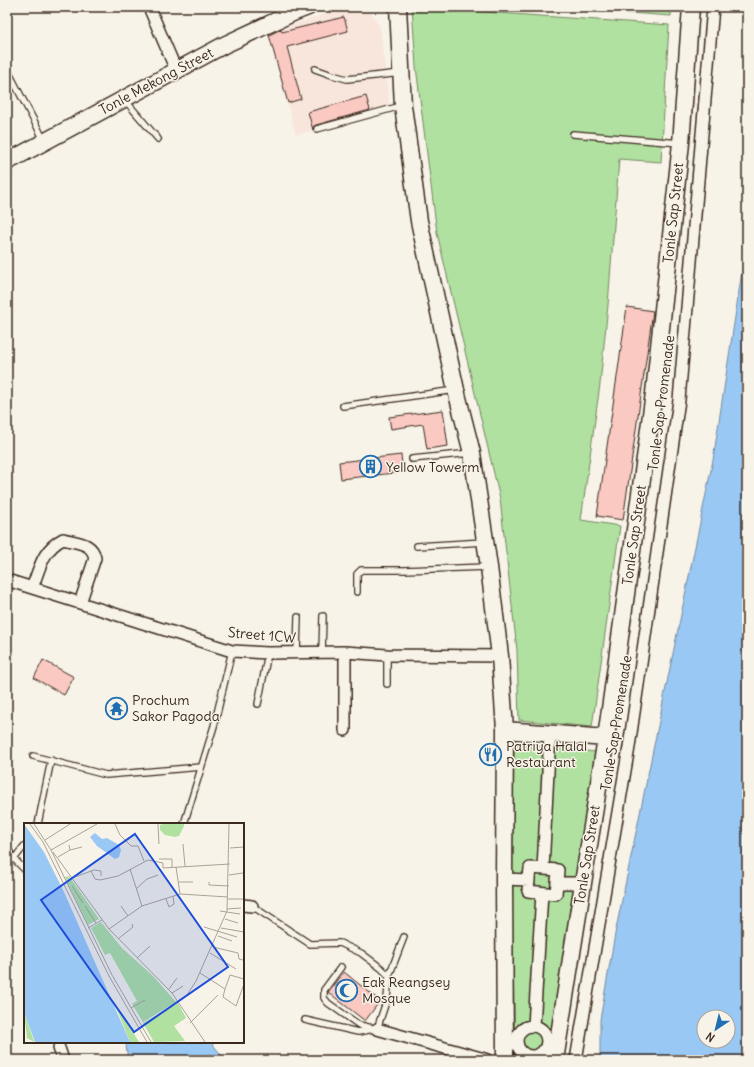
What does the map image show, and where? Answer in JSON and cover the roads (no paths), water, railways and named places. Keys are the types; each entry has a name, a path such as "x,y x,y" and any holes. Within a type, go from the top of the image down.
{"street":[{"path":"149,7 176,70"},
{"name":"Tonle Mekong Street","path":"7,162 224,45 308,7"},
{"path":"398,7 403,106 419,221 456,390 472,453 484,542 489,566 500,656 505,730 504,879 511,1040 505,1060"},
{"name":"Tonle Sap Street","path":"553,1049 606,738 654,392 681,143 691,7"},
{"name":"Tonle Sap Promenade","path":"576,1060 629,747 679,400 713,7"},
{"path":"32,588 48,549 54,544 63,539 89,546 94,551 95,558 80,603"},
{"name":"Street 1CW","path":"7,580 232,651 268,653 345,652 387,655 500,656"},
{"path":"345,652 345,730"},
{"path":"505,730 550,732 606,738"},
{"path":"543,869 550,732"},
{"path":"530,868 558,870 556,894 528,891 529,880 530,868"},
{"path":"504,879 529,880"},
{"path":"557,883 582,883"},
{"path":"534,1026 542,893"},
{"path":"534,1026 538,1027 546,1034 553,1049 531,1056 524,1054 511,1040 523,1029 534,1026"},
{"path":"377,1029 488,1060"},
{"path":"60,1045 63,1060"}],"lane":[{"path":"7,69 45,141"},
{"path":"315,69 347,79 401,73"},
{"path":"124,98 158,139"},
{"path":"317,130 403,106"},
{"path":"573,134 681,143"},
{"path":"343,406 456,390"},
{"path":"412,459 472,453"},
{"path":"417,546 484,542"},
{"path":"357,592 358,574 361,570 404,570 489,566"},
{"path":"322,653 324,616"},
{"path":"297,653 298,617"},
{"path":"184,823 214,726 232,651"},
{"path":"258,704 268,653"},
{"path":"387,655 387,684"},
{"path":"33,756 106,775 201,767"},
{"path":"38,823 51,760"},
{"path":"14,859 24,846"},
{"path":"7,848 14,859 24,869"},
{"path":"248,905 310,944 340,943 361,953 389,976"},
{"path":"377,1029 387,999 389,976 404,937"},
{"path":"341,967 324,990 324,998 328,1003 359,1025 377,1029"},
{"path":"305,1020 358,1032 377,1029"}],"water":[{"path":"747,239 747,1060 600,1060 600,1020 615,934 713,460"},
{"path":"128,1043 212,1043 225,1060 128,1060 126,1046"}],"place":[{"name":"Yellow Towerm","path":"371,467"},
{"name":"Prochum Sakor Pagoda","path":"117,708"},
{"name":"Patriya Halal Restaurant","path":"490,754"},
{"name":"Eak Reangsey Mosque","path":"346,990"}]}
